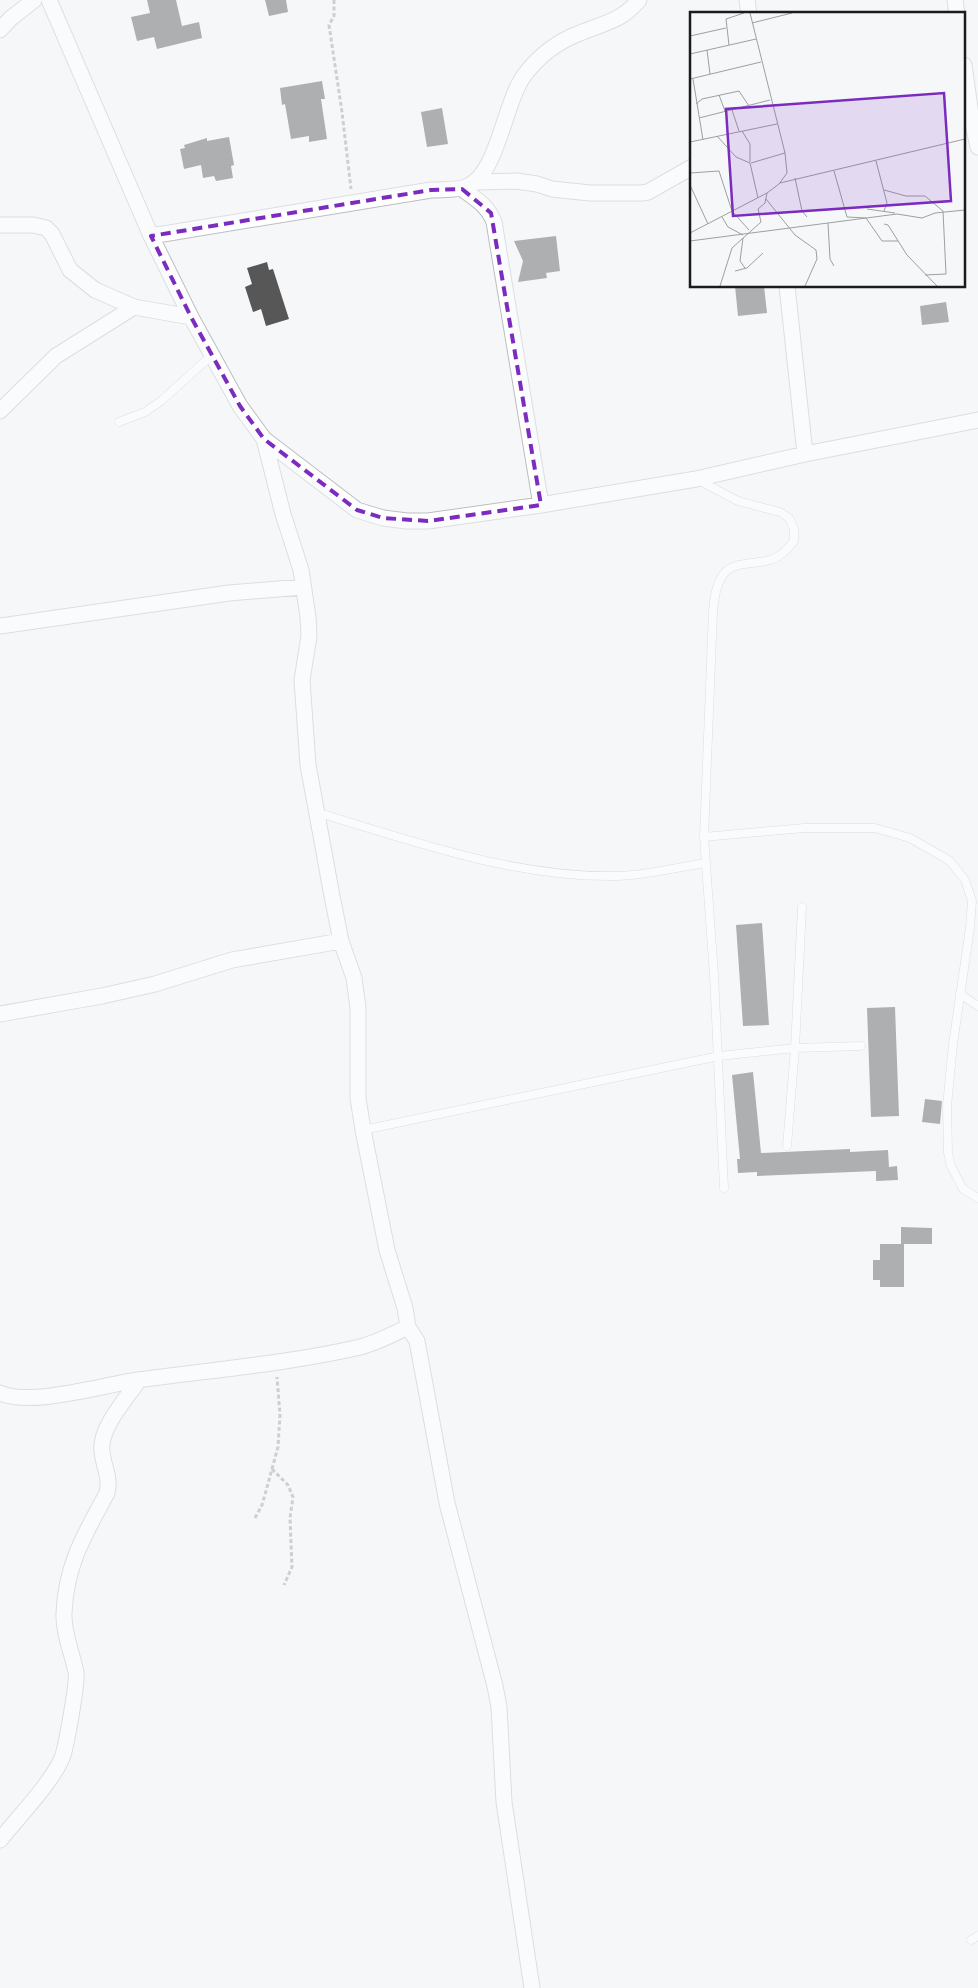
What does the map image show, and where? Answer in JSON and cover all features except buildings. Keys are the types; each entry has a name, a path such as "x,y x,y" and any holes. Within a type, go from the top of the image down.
{"street":[{"path":"0,30 10,18 34,0"},
{"path":"50,0 151,236 191,317 240,406 264,439 357,510 383,518 428,521 540,505 696,479 805,454 978,420"},
{"path":"469,185 483,172 494,149 514,92 523,76 533,64 555,46 578,34 623,16 630,11 638,0"},
{"path":"966,79 978,147"},
{"path":"151,236 469,185 516,181 537,184 552,189 590,193 642,193 653,189 690,168"},
{"path":"469,185 491,213 494,222 540,505"},
{"path":"0,225 33,225 46,228 52,234 70,270 95,290 134,307 191,317"},
{"path":"787,288 805,454"},
{"path":"0,411 56,356 134,307"},
{"path":"264,439 301,570 302,587 308,617 309,636 302,680 308,765 342,941 354,978 358,1008 357,1083 364,1130 387,1250 405,1308 408,1327 417,1342 447,1503 499,1707 504,1802 532,1988"},
{"path":"0,626 229,594 302,587"},
{"path":"0,1014 102,996 155,984 232,960 342,941"},
{"path":"0,1393 22,1398 275,1362 356,1348 378,1342 408,1327"},
{"path":"0,1840 57,1768 63,1756 77,1679 64,1615 68,1578 85,1534 109,1486 101,1449 104,1434 139,1380"}],"lane":[{"path":"119,422 145,412 161,401 212,355"},
{"path":"696,479 738,501 780,512 789,518 794,529 794,541 787,550 770,560 738,565 728,570 721,577 715,595 713,612 704,837 718,1056 724,1188"},
{"path":"316,812 432,848 542,873 576,876 618,876 706,863"},
{"path":"704,837 804,828 875,828 910,838 950,861 965,880 972,902 953,1044 947,1106 948,1153 951,1166 963,1189 978,1198"},
{"path":"787,1146 795,1048 802,906"},
{"path":"960,994 978,1006"},
{"path":"364,1130 718,1056 795,1048 861,1046"}],"path":[{"path":"334,0 334,16 329,25 342,112 352,204"},
{"path":"255,1518 262,1505 278,1447 280,1415 275,1362"},
{"path":"271,1469 288,1484 293,1496 290,1518 292,1566 284,1585"}],"highlighted area":[{"path":"462,189 491,213 541,505 428,521 383,518 357,510 264,439 240,406 191,317 151,236 431,190"}]}
